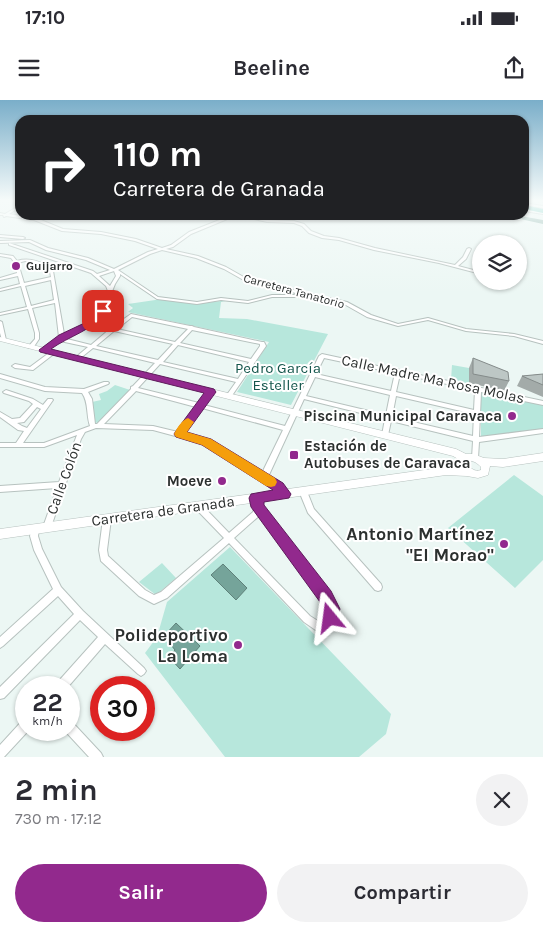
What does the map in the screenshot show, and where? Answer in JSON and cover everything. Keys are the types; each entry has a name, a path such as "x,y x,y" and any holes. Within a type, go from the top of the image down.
{"street":[{"name":"Carretera Tanatorio","path":"75,232 127,238 161,249 197,257 225,268 248,281 345,303 369,316 398,325 428,319 466,330 506,334 543,343"},
{"path":"97,275 116,270 149,253 174,244 194,232"},
{"path":"310,232 323,238 335,238 374,249 472,270"},
{"path":"0,236 15,236 28,240 26,241"},
{"path":"0,242 26,241 47,249 87,259 116,270 157,298 194,303 221,299 250,302 272,296 305,294"},
{"path":"0,242 20,246 90,271 97,275 110,291"},
{"path":"456,266 465,258 469,249"},
{"path":"0,255 12,257 16,262 37,333 37,338 31,347"},
{"path":"16,262 25,260 45,266 51,270 61,338"},
{"path":"43,350 61,338 98,320 113,283 119,275 116,270"},
{"path":"0,278 20,274"},
{"path":"117,278 124,276"},
{"path":"0,290 53,278"},
{"path":"106,284 113,283"},
{"path":"0,314 57,301"},
{"path":"78,358 130,315 264,344 229,396"},
{"path":"0,322 2,338 31,347 456,453 473,464 478,388"},
{"path":"0,445 44,445 96,426 192,327"},
{"path":"113,329 252,361"},
{"path":"61,338 158,363 239,381"},
{"path":"16,366 31,369 53,352"},
{"name":"Calle Madre Mª Rosa Molas","path":"313,375 322,356 543,403"},
{"path":"385,436 398,371"},
{"path":"264,477 313,375 477,413"},
{"path":"0,376 45,389 84,391 106,382"},
{"path":"134,388 287,428"},
{"path":"84,391 90,401 90,419 96,426 147,427 207,442 264,477 284,494"},
{"path":"6,392 37,403 44,408"},
{"path":"180,434 210,392"},
{"path":"302,397 476,439 543,430"},
{"path":"18,445 50,400"},
{"path":"13,422 22,420 37,403"},
{"path":"0,414 20,428 28,430"},
{"name":"Calle Colón","path":"41,528 62,485 78,439 84,431"},
{"name":"Carretera de Granada","path":"0,534 198,506 258,509 284,494 446,471 473,464 503,463 543,457"},
{"path":"0,489 62,485"},
{"path":"303,491 311,511 378,587"},
{"path":"106,519 104,558 142,593 154,600 164,595 229,538 258,509 326,597 332,609 328,621 321,626 312,624 229,538 198,506"},
{"path":"41,528 34,536 38,550 58,590 104,638 141,671"},
{"path":"0,644 58,590"},
{"path":"0,694 80,614"},
{"path":"71,676 104,638"},
{"path":"0,753 15,737"},
{"path":"80,739 97,757"}],"green space":[{"name":"Pedro García Esteller","path":"162,299 195,304 230,300 221,302 219,318 247,319 328,334 291,405 237,392 269,342 128,312 133,308 128,304"},
{"path":"452,365 469,368 469,384 451,380"},
{"path":"115,385 130,390 100,422 95,423 92,402 101,400 99,394"},
{"name":"Piscina Municipal Caravaca","path":"481,389 543,403 543,429 481,437"},
{"name":"Antonio Martínez \"El Morao\"","path":"514,475 543,496 543,560 515,588 448,528"},
{"name":"Polideportivo La Loma","path":"230,547 391,714 386,734 359,757 225,757 145,653 157,637 167,602"},
{"path":"162,563 176,578 156,595 139,582"}],"shaded area":[{"path":"223,564 247,588 236,600 211,575"},
{"path":"176,623 200,646 180,669 169,657 175,650 164,636"}],"building":[{"path":"473,358 508,372 509,381 473,374"},
{"path":"543,374 543,385 522,376"}],"slow traffic":[{"path":"188,422 180,434 207,442 271,482"}],"place":[{"name":"Guijarro","path":"16,266"},
{"name":"Piscina Municipal Caravaca","path":"512,416"},
{"name":"Estación de Autobuses de Caravaca","path":"294,455"},
{"name":"Moeve","path":"222,481"},
{"name":"Antonio Martínez \"El Morao\"","path":"504,544"},
{"name":"Polideportivo La Loma","path":"238,645"}],"route":[{"path":"103,311 100,318 96,321 62,337 43,350 210,392 180,434 207,442 278,487 284,494 256,498 258,507 326,597 332,609 330,618"}]}
